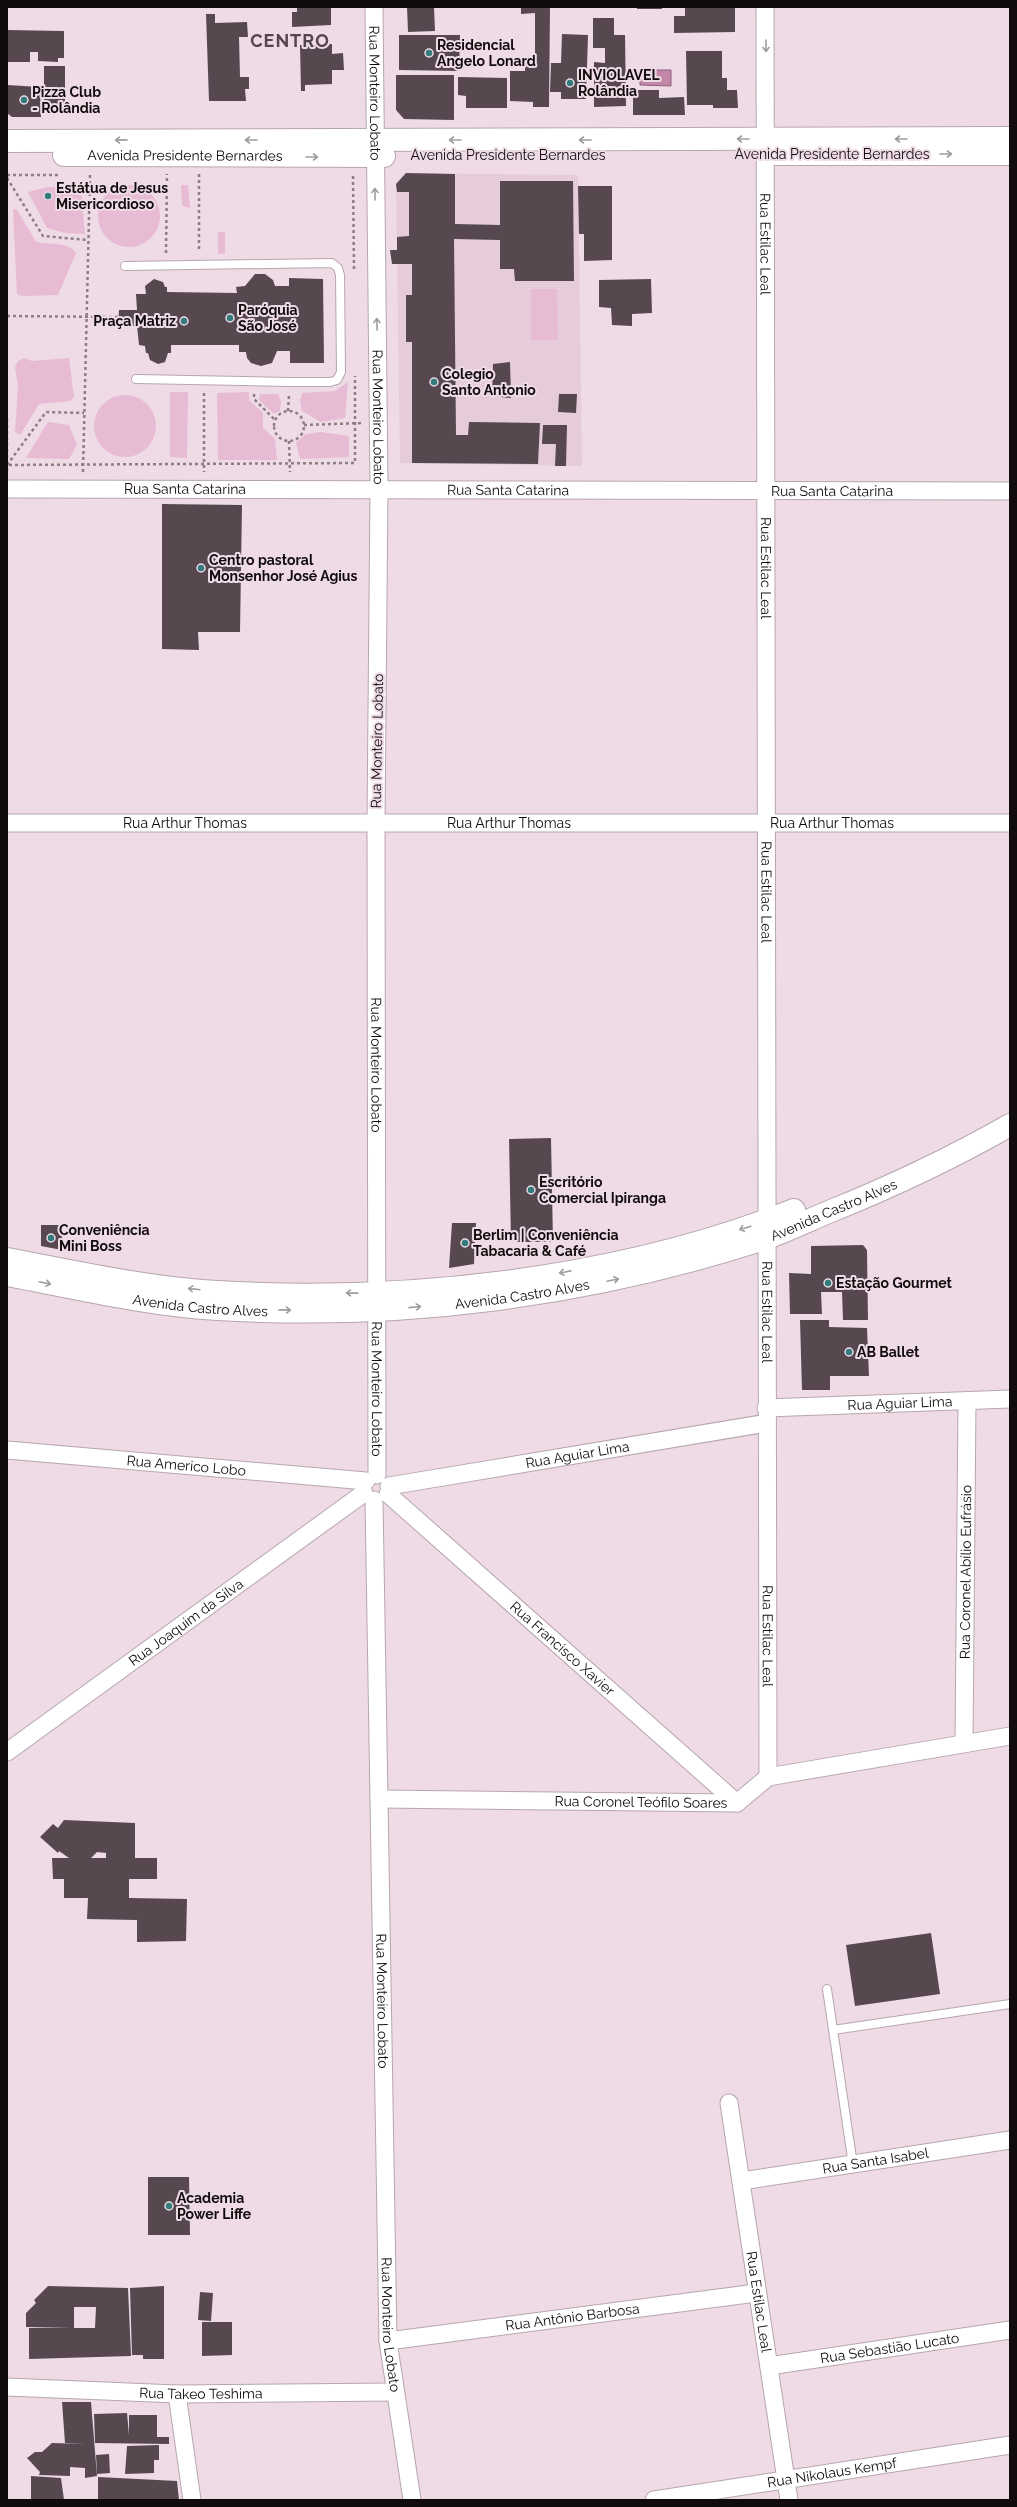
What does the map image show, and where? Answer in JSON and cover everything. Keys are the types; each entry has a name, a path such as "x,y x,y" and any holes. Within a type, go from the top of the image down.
{"street":[{"name":"Rua Monteiro Lobato","path":"374,7 374,149 379,488 376,824 376,1488 379,1799 388,2341 412,2500"},
{"name":"Rua Estilac Leal","path":"766,7 768,1777"},
{"name":"Avenida Presidente Bernardes","path":"7,155 162,156 281,148 374,149 767,146 1010,138"},
{"path":"7,141 162,156"},
{"name":"Avenida Presidente Bernardes","path":"767,146 1010,154"},
{"name":"Rua Santa Catarina","path":"7,488 290,487 767,492 1010,491"},
{"name":"Rua Arthur Thomas","path":"7,823 1010,823"},
{"name":"Avenida Castro Alves","path":"902,1175 1010,1109"},
{"name":"Avenida Castro Alves","path":"7,1275 100,1294 217,1300 376,1302 522,1288 654,1254 767,1229 902,1175 1010,1125"},
{"name":"Avenida Castro Alves","path":"7,1259 217,1300"},
{"name":"Rua Aguiar Lima","path":"376,1488 767,1416 1010,1399"},
{"name":"Rua Coronel Abílio Eufrásio","path":"964,1743 967,1401"},
{"name":"Rua Americo Lobo","path":"7,1450 376,1488"},
{"name":"Rua Joaquim da Silva","path":"7,1752 376,1488"},
{"name":"Rua Francisco Xavier","path":"376,1488 737,1803"},
{"path":"768,1777 1010,1736"},
{"name":"Rua Coronel Teófilo Soares","path":"379,1799 737,1803 768,1777"},
{"name":"Rua Estilac Leal","path":"729,2103 742,2181 756,2293 769,2366 789,2500"},
{"name":"Rua Santa Isabel","path":"742,2181 1010,2140"},
{"name":"Rua Antônio Barbosa","path":"388,2341 756,2293"},
{"name":"Rua Sebastião Lucato","path":"769,2366 1010,2330"},
{"name":"Rua Takeo Teshima","path":"7,2387 176,2394 395,2392"},
{"path":"176,2394 192,2500"},
{"name":"Rua Nikolaus Kempf","path":"654,2500 1010,2446"}],"lane":[{"path":"125,266 332,263 338,268 341,372 337,380 330,382 136,379"},
{"path":"827,1989 853,2165"},
{"path":"833,2030 1010,2004"}],"path":[{"path":"162,156 166,265"},
{"path":"199,174 199,265"},
{"path":"82,488 90,176"},
{"path":"7,178 43,236 88,240"},
{"path":"7,316 118,317"},
{"path":"204,380 205,488"},
{"path":"254,381 254,399 275,420 276,434 289,441"},
{"path":"275,420 283,412 293,411 300,416 304,425 300,436 289,441"},
{"path":"7,465 46,412 84,413"},
{"path":"7,419 7,473"},
{"path":"304,425 378,424"},
{"path":"289,441 290,487"},
{"path":"7,465 204,463"}],"shaded area":[{"path":"640,70 671,70 671,86 640,85"},
{"path":"406,173 578,175 582,466 400,463 396,184"},
{"path":"123,185 135,185 151,194 158,204 160,216 158,228 151,238 135,247 123,247 112,242 103,233 98,222 98,210 103,199 112,190"},
{"path":"181,185 188,185 190,208 182,206"},
{"path":"48,187 81,189 85,234 65,233 47,228 28,192"},
{"path":"13,209 17,210 36,242 64,245 73,249 76,253 58,295 22,296 17,294"},
{"path":"218,232 225,232 225,254 218,254"},
{"path":"531,289 557,289 558,340 531,340"},
{"path":"24,358 32,361 69,358 74,397 70,401 39,404 20,435 15,432 18,387 15,367 18,361"},
{"path":"348,382 345,418 321,422 302,411 300,401 302,393 335,391"},
{"path":"170,392 188,392 187,458 170,457"},
{"path":"249,392 249,400 263,413 263,428 275,439 277,460 218,460 217,393"},
{"path":"260,394 278,394 281,401 280,411 274,414 259,400"},
{"path":"119,395 131,395 147,404 154,414 156,426 154,438 147,448 131,457 119,457 108,452 99,443 94,432 94,420 99,409 108,400"},
{"path":"48,422 69,425 77,445 69,459 26,458"},
{"path":"321,432 349,436 349,457 300,459 296,443 306,434"}],"building":[{"path":"331,7 331,25 292,27 292,12 297,12 297,8"},
{"path":"407,7 434,7 435,31 408,32"},
{"path":"521,7 550,7 549,107 533,107 533,102 510,101 510,71 525,71 525,62 535,62 535,13 521,14"},
{"path":"637,7 662,7 662,9 637,9"},
{"path":"685,7 735,7 735,32 674,33 674,16 685,16"},
{"path":"206,14 215,14 215,23 247,22 248,37 239,37 240,77 249,77 249,89 245,89 246,101 209,101"},
{"path":"593,18 614,18 614,35 625,35 626,106 594,107 594,62 605,63 605,48 593,48"},
{"path":"7,30 64,31 64,58 58,58 58,62 38,61 38,52 30,52 30,62 7,62"},
{"path":"562,34 588,35 586,99 561,99 561,92 550,92 551,63 561,63"},
{"name":"Residencial Angelo Lonard","path":"399,35 460,35 459,71 399,70"},
{"path":"332,44 332,54 343,53 344,70 332,70 332,84 305,85 305,91 301,91 300,45"},
{"path":"686,51 722,51 722,78 727,78 727,90 737,90 738,108 713,108 713,105 687,105"},
{"path":"44,66 65,66 65,109 44,109"},
{"path":"396,75 454,75 454,120 404,119 396,110"},
{"path":"458,77 507,78 507,108 466,108 466,96 458,95"},
{"name":"Pizza Club - Rolândia","path":"7,85 40,87 41,117 12,117 7,113"},
{"path":"633,90 659,90 659,98 684,97 685,115 633,115"},
{"path":"406,173 455,174 455,224 500,225 500,181 573,181 574,281 515,281 514,269 500,269 500,240 454,239 456,435 468,435 469,422 540,423 538,464 412,463 412,342 406,342 406,295 412,295 412,264 392,264 390,250 397,250 397,237 409,236 409,192 397,192 396,184"},
{"path":"578,186 612,186 612,260 584,261 584,234 579,234"},
{"name":"Paróquia São José","path":"255,274 265,274 273,280 275,286 289,286 289,278 323,279 324,363 290,363 290,351 277,351 272,363 261,366 251,363 247,358 246,352 239,352 239,345 171,345 171,353 168,353 165,362 158,364 150,360 148,353 146,353 145,346 139,345 137,326 118,326 119,310 137,310 136,294 146,294 145,286 154,279 163,282 165,287 167,287 167,292 237,293 236,287 245,286"},
{"path":"651,279 652,313 632,314 632,326 612,325 611,308 599,307 599,280"},
{"path":"510,362 511,398 492,396 493,364"},
{"path":"559,394 577,394 576,413 558,412"},
{"path":"543,425 567,425 566,466 555,466 556,444 542,444"},
{"name":"Centro pastoral Monsenhor José Agius","path":"162,504 242,505 240,632 198,632 199,650 162,649"},
{"name":"Escritório Comercial Ipiranga","path":"551,1138 553,1242 511,1242 509,1139"},
{"path":"452,1223 476,1223 474,1264 449,1268"},
{"path":"41,1225 62,1225 62,1250 41,1246"},
{"name":"Estação Gourmet","path":"863,1245 867,1250 868,1320 843,1320 842,1292 821,1292 822,1314 790,1314 789,1273 811,1274 811,1246"},
{"path":"800,1320 829,1320 829,1327 867,1328 869,1376 830,1376 830,1390 802,1390"},
{"path":"64,1820 135,1823 135,1858 157,1858 157,1879 129,1879 129,1898 187,1899 186,1941 137,1942 137,1920 87,1919 88,1898 64,1898 64,1879 53,1879 52,1858 69,1858 59,1851 58,1853 40,1837 53,1824 58,1828","holes":["97,1852 106,1853 106,1858 91,1858"]},
{"path":"931,1933 940,1994 855,2006 846,1945"},
{"name":"Academia Power Liffe","path":"148,2177 189,2177 190,2235 148,2235"},
{"path":"48,2286 128,2288 131,2356 29,2359 29,2328 72,2328 26,2327 26,2313 36,2303 34,2300","holes":["74,2307 96,2307 95,2328 74,2328"]},
{"path":"164,2286 164,2359 143,2359 143,2355 132,2355 130,2288"},
{"path":"200,2292 213,2293 211,2321 198,2320"},
{"path":"202,2322 232,2322 232,2355 202,2356"},
{"path":"62,2402 91,2402 97,2476 85,2478 85,2468 70,2467 70,2476 39,2475 40,2472 27,2458 35,2452 42,2452 52,2443 86,2444 65,2443"},
{"path":"127,2413 129,2435 129,2415 157,2415 157,2437 169,2437 169,2444 95,2443 94,2414"},
{"path":"159,2445 159,2460 154,2460 154,2473 125,2474 127,2446"},
{"path":"109,2454 110,2473 97,2474 96,2455"},
{"path":"31,2476 61,2478 64,2500 31,2500"},
{"path":"98,2477 177,2481 179,2500 98,2500"}],"place":[{"name":"Residencial Angelo Lonard","path":"429,53"},
{"name":"INVIOLAVEL Rolândia","path":"570,83"},
{"name":"Pizza Club - Rolândia","path":"24,100"},
{"name":"Estátua de Jesus Misericordioso","path":"48,196"},
{"name":"Paróquia São José","path":"230,318"},
{"name":"Praça Matriz","path":"184,321"},
{"name":"Colegio Santo Antonio","path":"434,382"},
{"name":"Centro pastoral Monsenhor José Agius","path":"201,568"},
{"name":"Escritório Comercial Ipiranga","path":"531,1190"},
{"name":"Conveniência Mini Boss","path":"51,1238"},
{"name":"Berlim | Conveniência Tabacaria & Café","path":"465,1243"},
{"name":"Estação Gourmet","path":"828,1283"},
{"name":"AB Ballet","path":"849,1352"},
{"name":"Academia Power Liffe","path":"169,2206"}],"district":[{"name":"CENTRO","path":"290,40"}]}
